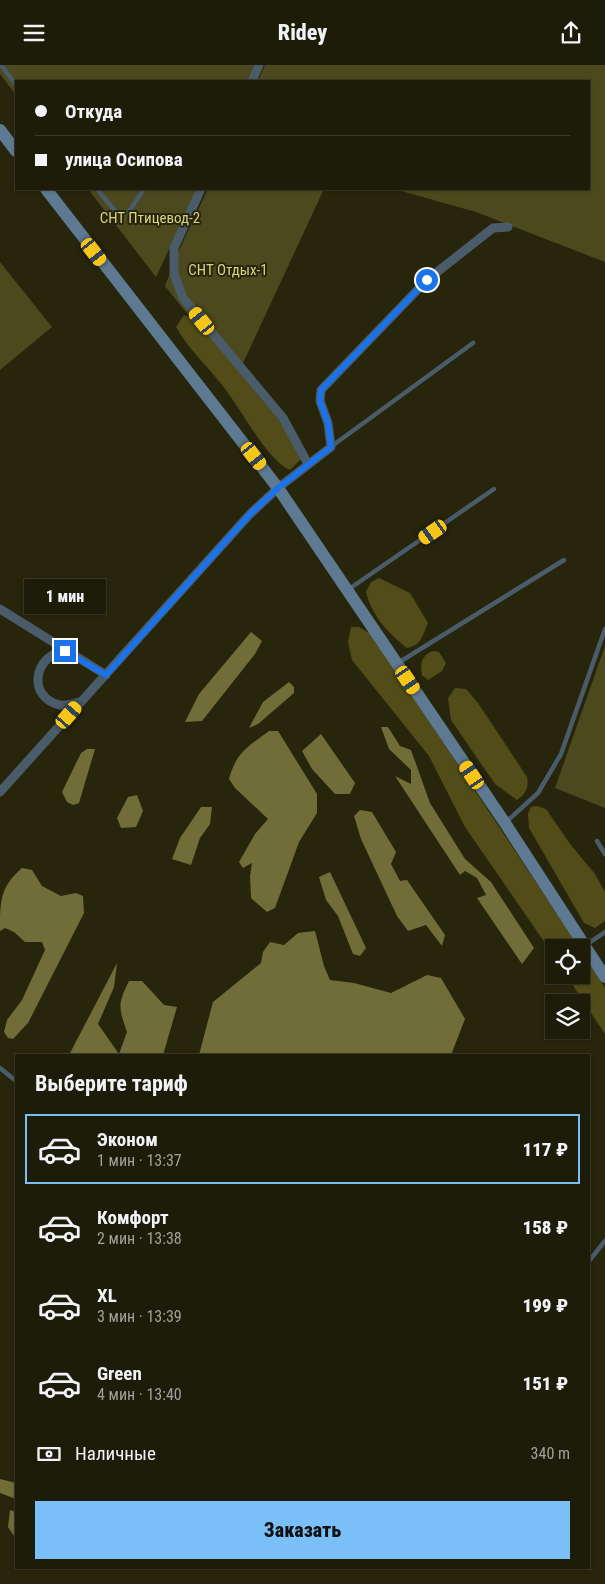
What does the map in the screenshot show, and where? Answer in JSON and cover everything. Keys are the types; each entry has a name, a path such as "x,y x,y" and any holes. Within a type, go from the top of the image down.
{"main road":[{"path":"0,130 15,150"},
{"path":"47,190 278,488 505,823 580,939"},
{"path":"590,954 605,977"}],"street":[{"path":"252,80 259,65"},
{"path":"201,190 174,248 174,274 183,298 283,418 308,464"},
{"path":"0,793 200,567 250,514 278,488 331,447 328,423 320,401 321,390 427,280 493,227 508,227"},
{"path":"0,609 106,675"},
{"path":"65,651 55,653 44,660 38,673 39,688 48,699 62,705 80,701"}],"lane":[{"path":"1,65 15,84"},
{"path":"97,190 118,214 128,213 143,190"},
{"path":"331,447 473,343"},
{"path":"348,590 494,489"},
{"path":"397,664 564,560"},
{"path":"505,823 538,793 561,755 605,629"},
{"path":"597,841 605,854"},
{"path":"590,942 605,932"},
{"path":"0,1068 15,1080"},
{"path":"590,1260 605,1241"}],"green space":[{"path":"0,65 254,65 247,80 15,80 15,94 0,74"},
{"path":"265,65 605,65 605,262 476,212 398,190 590,190 590,80 258,80"},
{"name":"СНТ Птицевод-2","path":"89,190 197,190 156,277"},
{"name":"СНТ Отдых-1","path":"208,190 324,190 237,376 165,286 179,250"},
{"path":"0,262 52,327 0,370"},
{"path":"605,646 605,808 555,788"}],"shaded area":[{"path":"184,315 196,320 282,424 301,459 290,470 282,465 265,447 222,385 182,336 176,327"},
{"path":"379,578 410,593 428,623 421,639 416,645 407,648 387,630 372,609 366,592 371,582"},
{"path":"351,627 359,627 371,634 574,939 545,939 545,943 465,827 429,756 352,660 348,642"},
{"path":"251,632 262,641 255,654 202,721 185,722 199,694"},
{"path":"433,651 439,652 446,663 442,671 428,680 422,675 421,664 426,655"},
{"path":"289,682 294,687 294,693 258,724 249,728 263,702"},
{"path":"455,688 466,689 478,703 527,777 528,784 526,790 517,800 495,784 451,720 448,698"},
{"path":"381,727 388,727 400,746 411,750 430,803 465,859 491,882 534,948 522,964 477,898 486,895 477,878 465,871 460,875 395,776 411,784 411,770 389,749"},
{"path":"269,731 278,731 317,794 317,813 299,842 275,908 267,912 251,898 250,876 252,863 243,868 239,862 255,834 268,819 235,788 229,779 239,756"},
{"path":"321,734 355,783 350,794 335,794 312,769 302,751"},
{"path":"87,749 95,749 79,803 73,805 67,802 62,792 81,753"},
{"path":"137,795 143,811 136,827 121,828 117,818 128,797"},
{"path":"537,806 546,809 570,844 595,874 605,892 605,921 595,928 584,923 529,828 528,814 531,807"},
{"path":"201,807 212,807 210,824 200,838 191,865 172,859 180,838"},
{"path":"360,810 372,812 396,852 391,864 400,881 407,880 445,935 442,946 426,925 408,931 397,916 361,839 354,816"},
{"path":"22,868 32,870 42,886 61,896 76,893 83,896 84,913 28,1023 13,1039 8,1038 4,1032 7,1020 22,1000 45,950 42,942 25,942 14,932 5,928 0,931 0,911 5,888"},
{"path":"330,872 366,948 360,956 353,954 338,916 326,900 319,877"},
{"path":"315,931 324,966 330,980 354,983 391,993 427,975 441,978 465,1019 451,1054 199,1054 213,1002 261,963 263,952 270,942 284,945 298,933"},
{"path":"117,963 114,987 98,1024 119,1054 70,1054"},
{"path":"590,965 605,988 605,1034 590,1011 590,994 579,994 572,984 590,984"},
{"path":"129,981 142,981 164,1005 177,1007 163,1054 119,1054 127,1032 120,1006 122,996"},
{"path":"0,1479 15,1483 15,1499 0,1493"},
{"path":"10,1510 15,1512 15,1538 8,1527"}],"route":[{"path":"65,651 106,675 200,567 250,514 278,488 331,447 328,423 320,401 321,390 427,280"}]}
